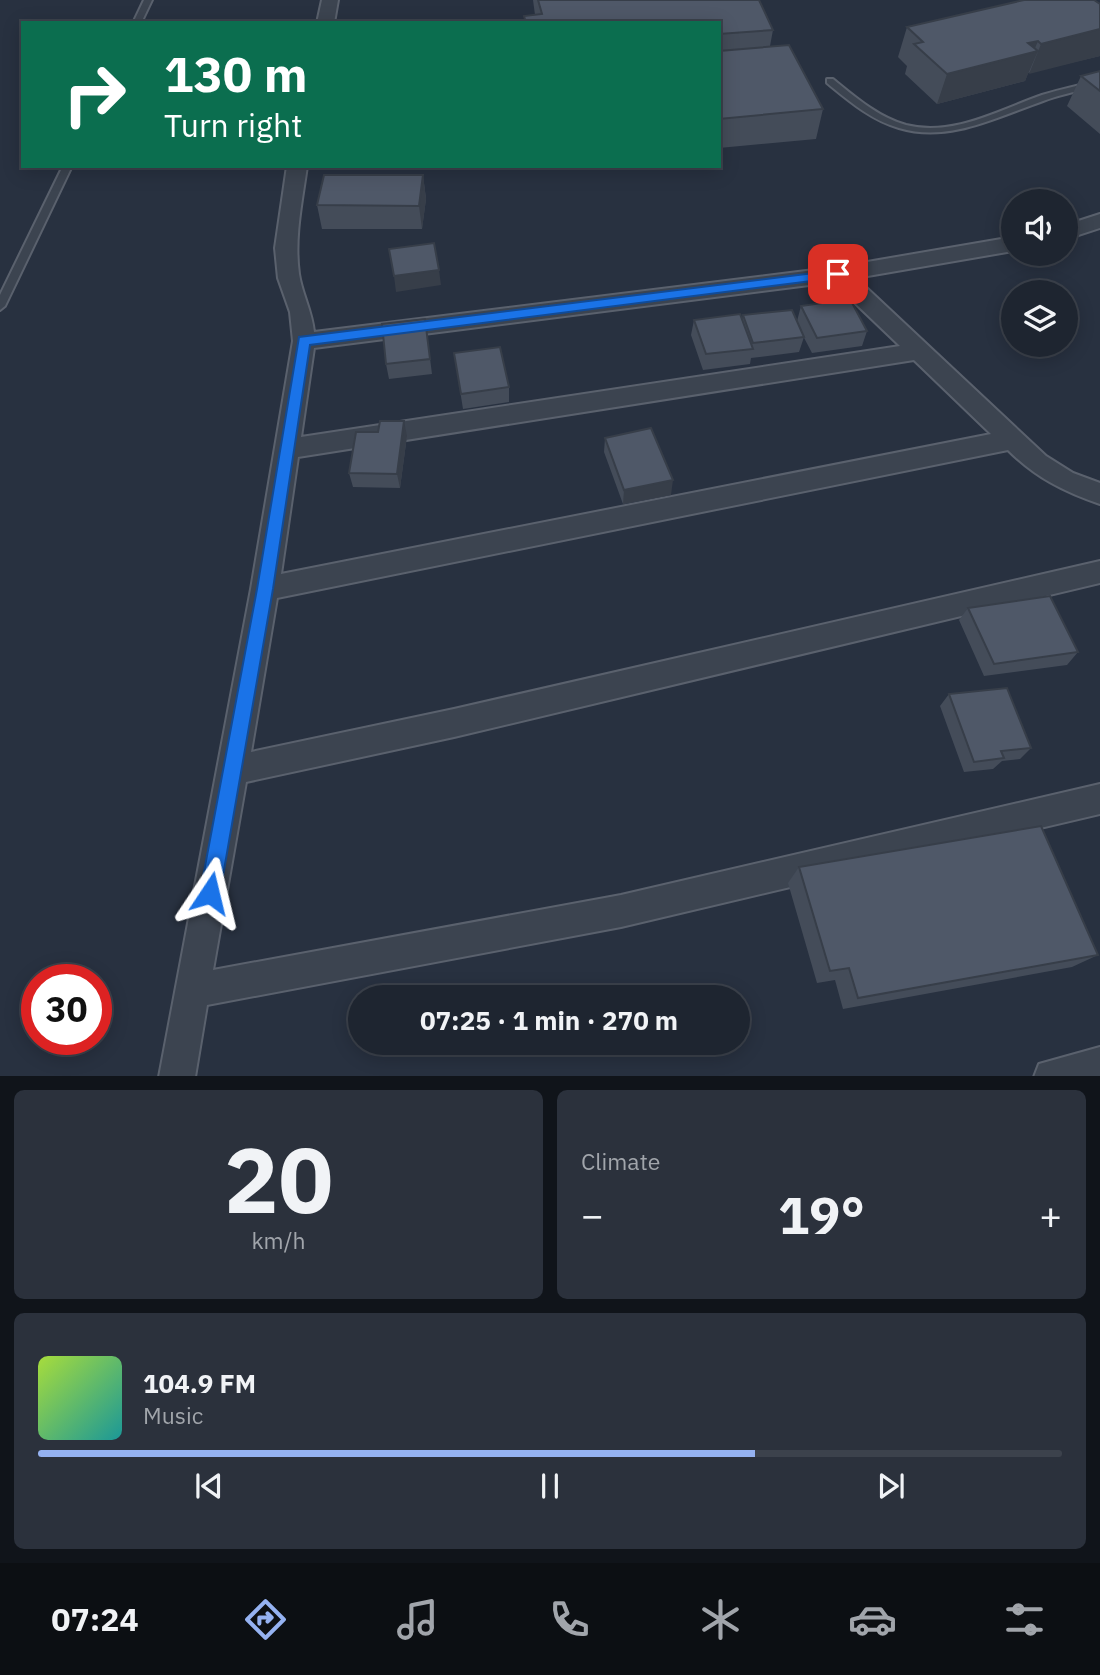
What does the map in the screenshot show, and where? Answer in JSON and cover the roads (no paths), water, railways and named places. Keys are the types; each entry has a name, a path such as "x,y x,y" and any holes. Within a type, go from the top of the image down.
{"street":[{"path":"325,21 330,0"},
{"path":"177,1076 265,589 304,341 301,312 289,278 286,248 297,168"},
{"path":"1078,228 1100,221"},
{"path":"304,341 838,274 1001,246"},
{"path":"838,274 1037,463 1064,480 1100,494"},
{"path":"288,449 920,351"},
{"path":"265,589 1010,440"},
{"path":"232,770 454,723 1100,572"},
{"path":"192,991 621,911 1100,799"},
{"path":"1052,1076 1100,1065"}],"lane":[{"path":"138,21 148,0"},
{"path":"830,81 852,99 891,122 913,129 944,129 983,121 1045,98 1100,83"},
{"path":"0,306 67,168"}]}
